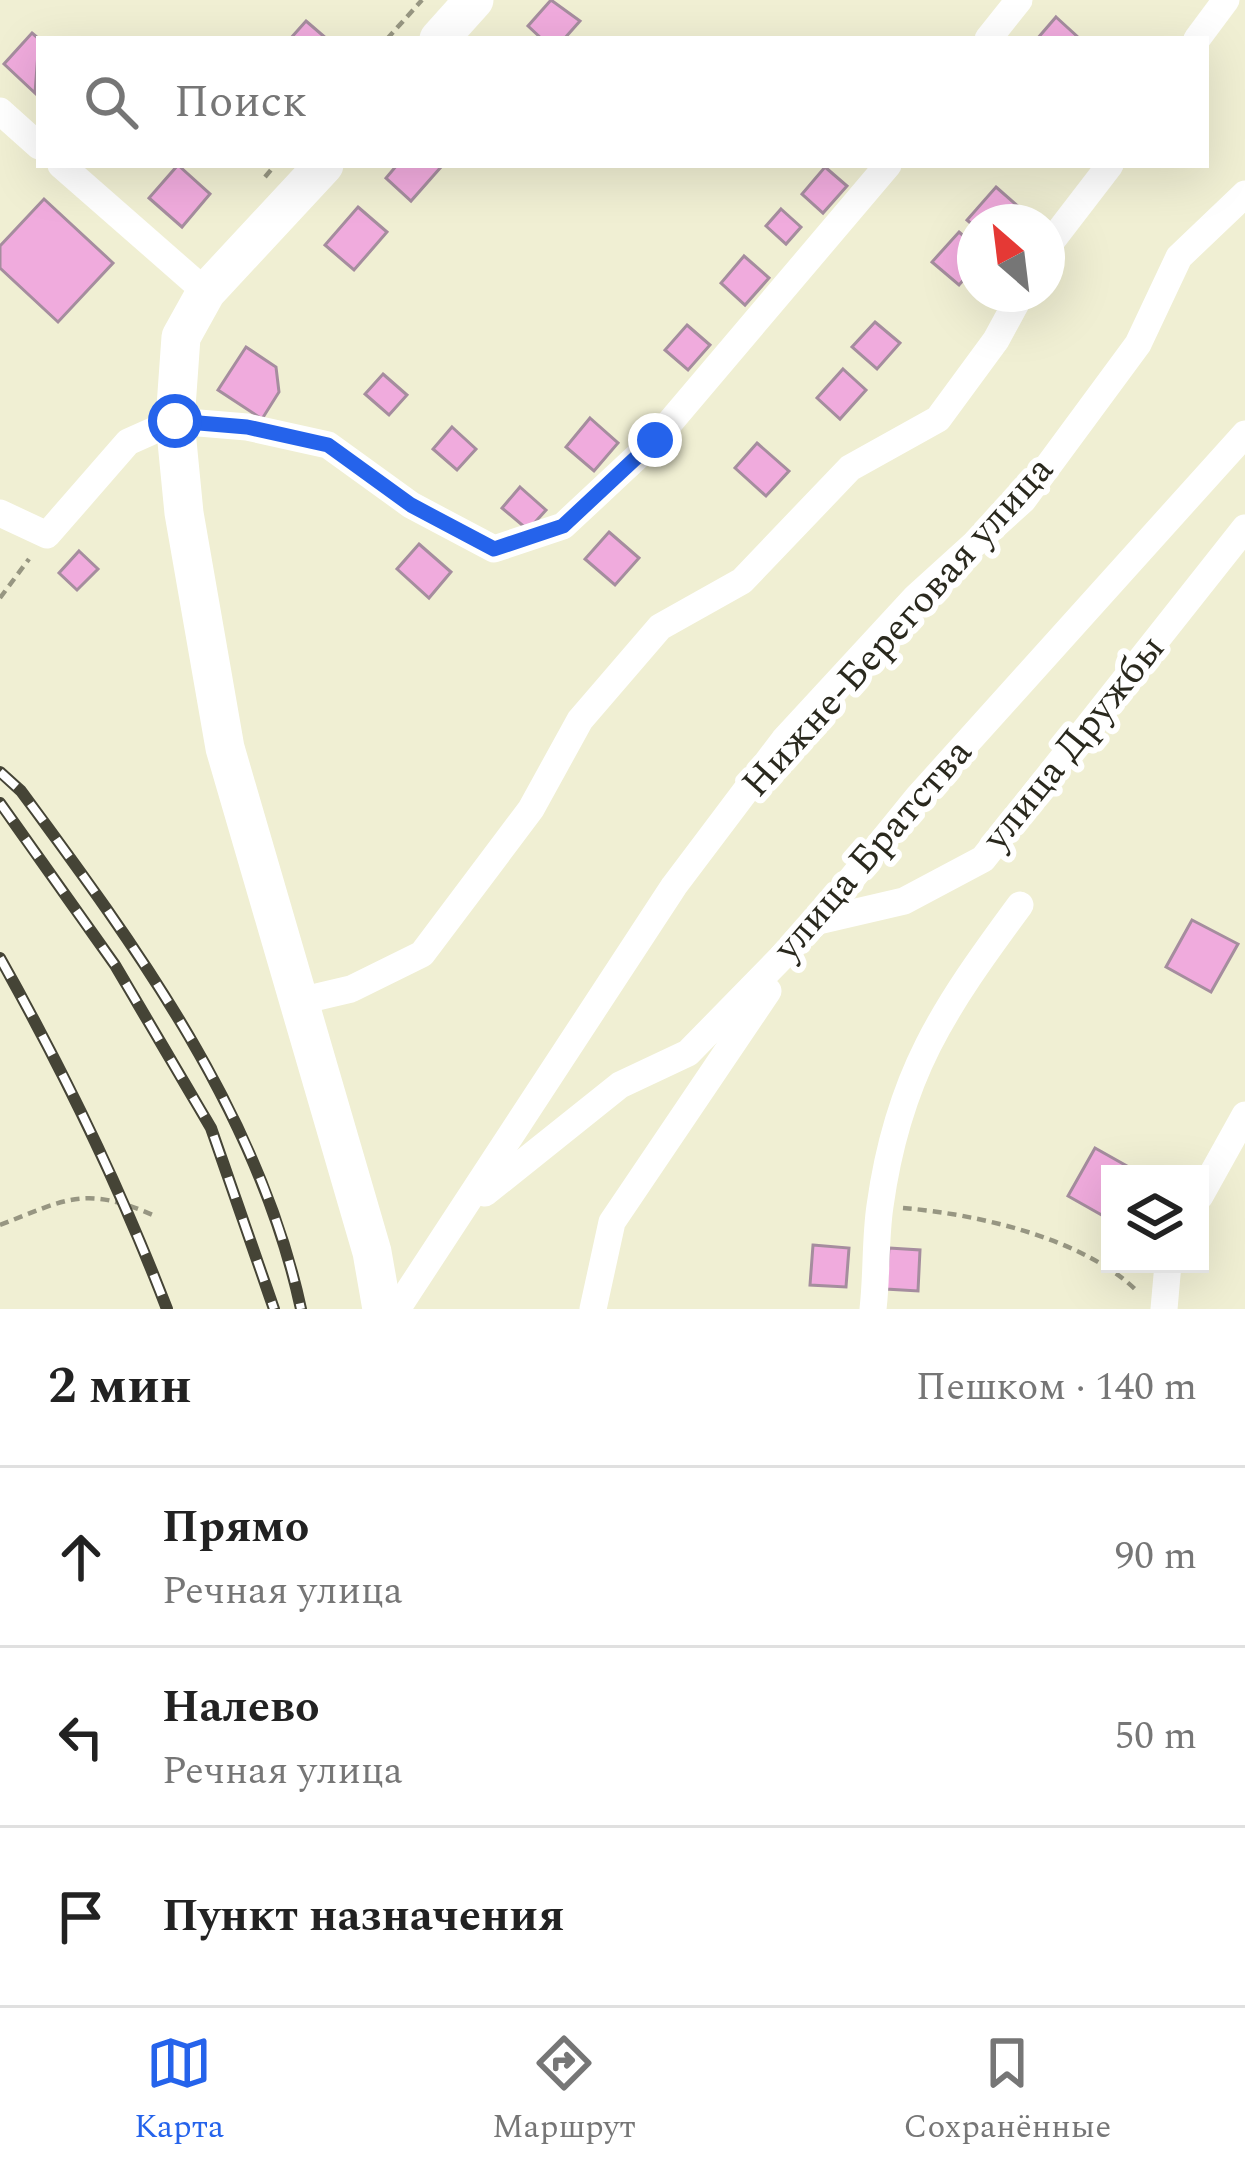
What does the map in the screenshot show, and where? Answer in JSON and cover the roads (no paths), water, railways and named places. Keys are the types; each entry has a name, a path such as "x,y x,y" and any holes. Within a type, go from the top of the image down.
{"street":[{"path":"442,36 474,0"},
{"path":"990,36 1019,0"},
{"path":"1199,36 1226,0"},
{"path":"0,111 36,143"},
{"path":"64,168 206,292"},
{"path":"321,168 206,292 182,337 175,421 184,513 225,748 372,1252 382,1309"},
{"path":"0,512 47,535 128,442 175,421 247,427 328,445 411,505 494,549 563,526 655,440 885,168"},
{"path":"1065,224 1108,168"},
{"name":"Нижне-Береговая улица","path":"398,1309 674,886 784,740 916,597 1023,500 1138,344 1179,257 1245,194"},
{"path":"300,1001 351,989 422,953 530,809 580,720 661,627 742,581 850,468 938,419 1011,312"},
{"name":"улица Братства","path":"459,1216 620,1085 688,1053 819,920 979,728 1245,434"},
{"name":"улица Дружбы","path":"819,920 904,901 983,859 1245,528"},
{"path":"872,1309 880,1205 910,1079 944,1008 1020,905"},
{"path":"593,1309 612,1222 685,1107 819,920"},
{"path":"1209,1180 1245,1115"},
{"path":"1164,1309 1167,1273"}],"railway":[{"path":"0,772 21,791 65,850 189,1036 256,1168 282,1237 301,1309"},
{"path":"0,803 115,965 211,1128 274,1309"},
{"path":"0,958 90,1130 167,1309"}]}
